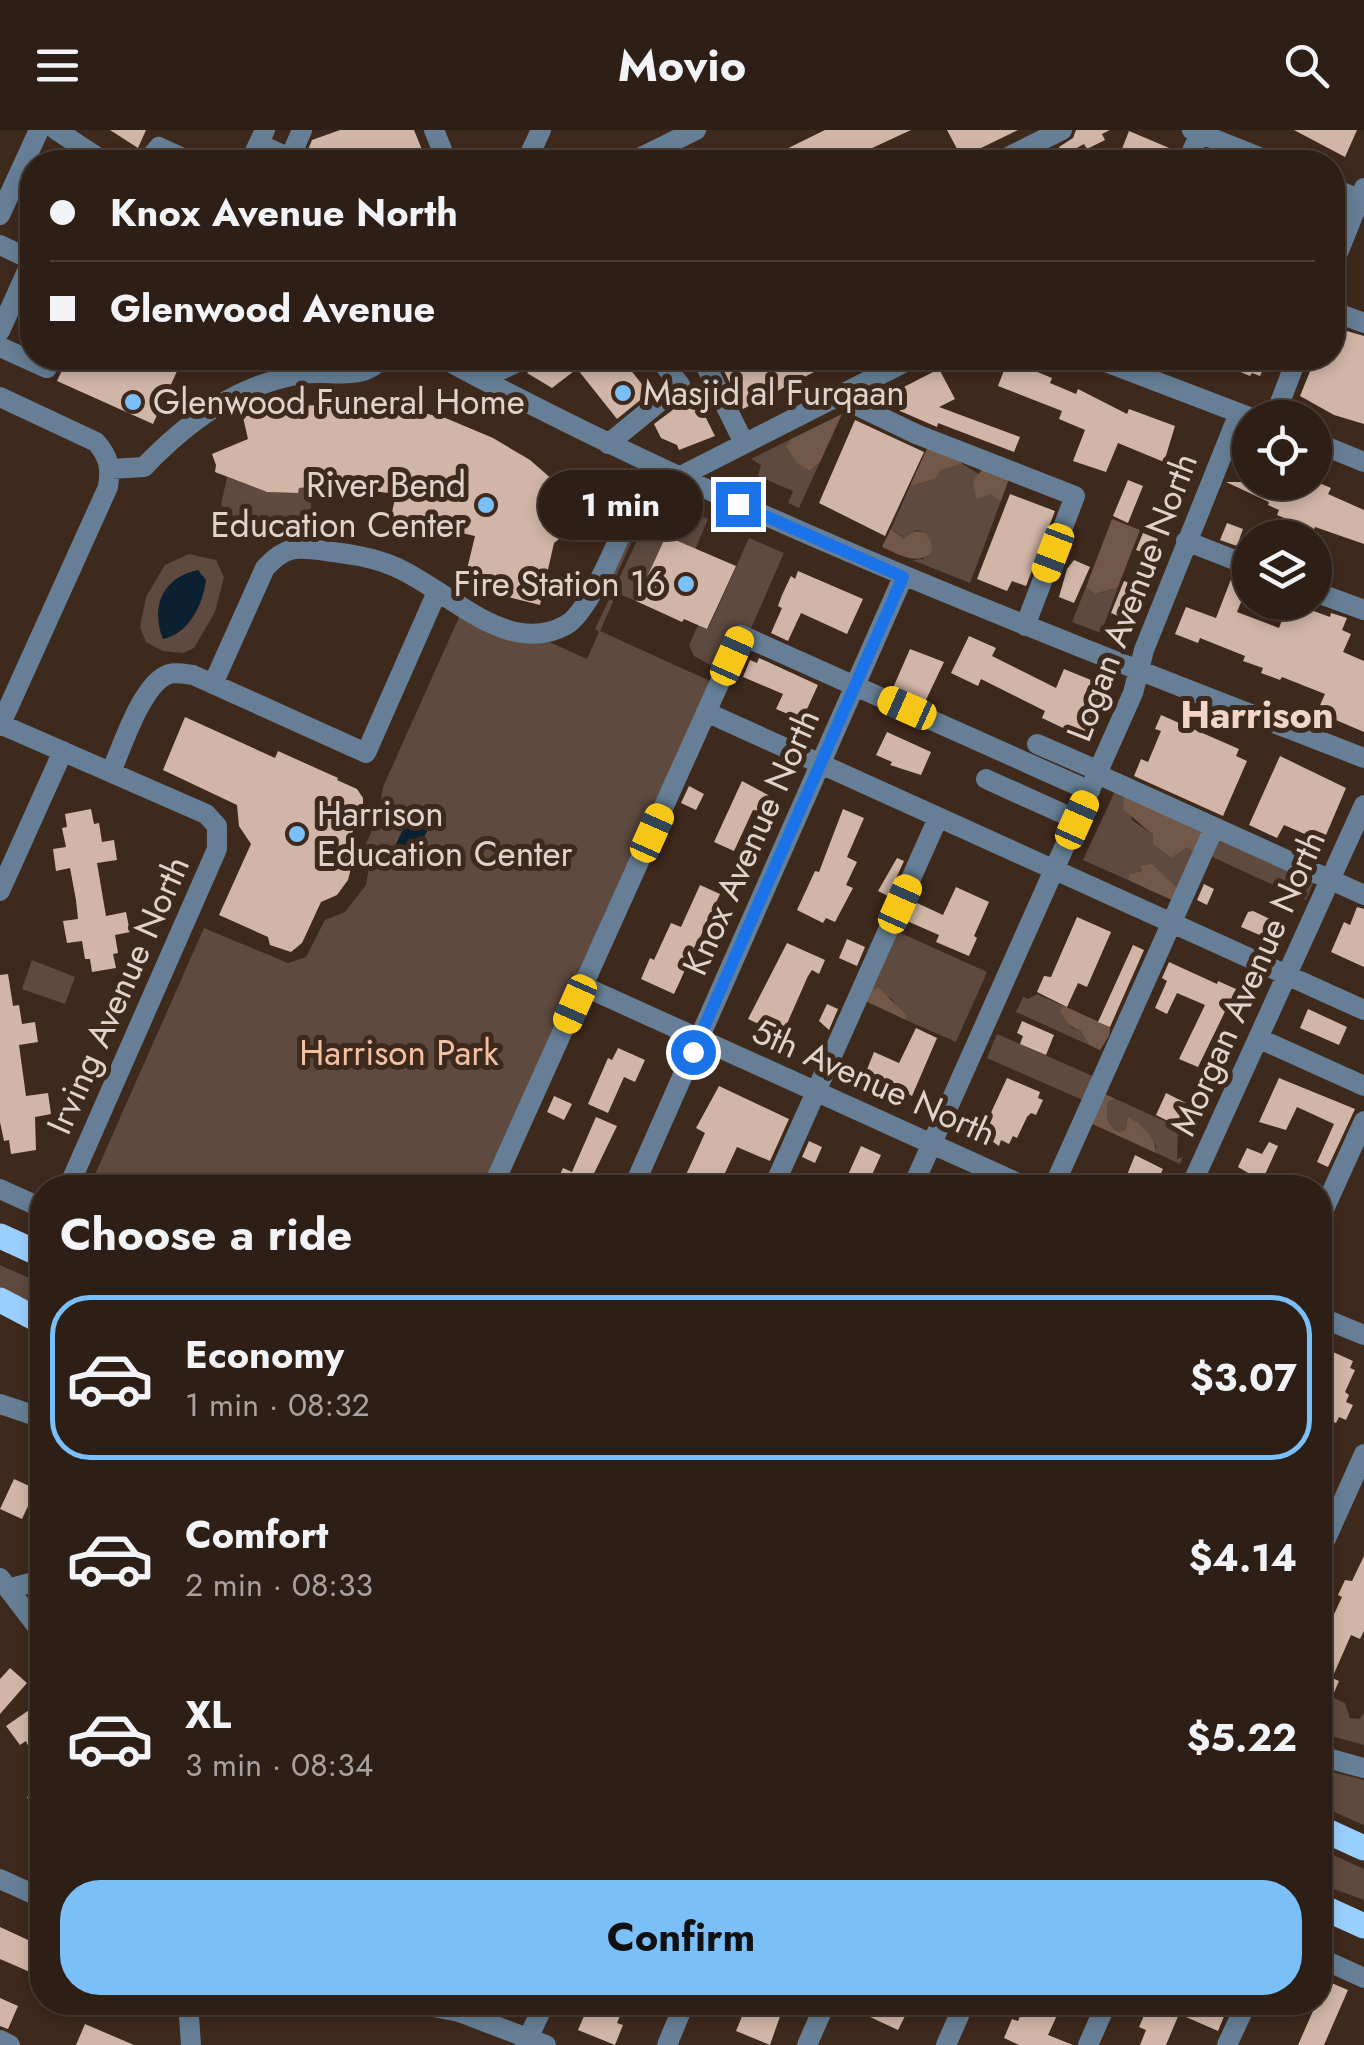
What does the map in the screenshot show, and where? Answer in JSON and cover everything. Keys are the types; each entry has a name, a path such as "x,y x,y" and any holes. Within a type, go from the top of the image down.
{"main road":[{"path":"0,1236 30,1250"},
{"path":"0,1300 30,1316"},
{"path":"1332,1833 1364,1848"},
{"path":"1332,1911 1364,1926"}],"street":[{"path":"56,130 81,150"},
{"path":"1022,150 1062,130"},
{"path":"1196,132 1241,150"},
{"path":"653,150 686,133"},
{"path":"0,215 20,171"},
{"path":"1345,237 1362,196"},
{"path":"0,332 20,287"},
{"path":"110,468 144,468 173,437 211,408 251,388 304,374 360,374 366,370"},
{"path":"465,370 650,464 903,577 1364,758"},
{"path":"482,379 500,370"},
{"path":"608,444 680,384 668,370"},
{"path":"708,370 744,443"},
{"path":"679,477 889,370"},
{"path":"1126,370 1232,410"},
{"path":"1281,400 1293,370"},
{"path":"838,396 916,434 1075,496 1026,626"},
{"path":"0,397 96,442 106,454 110,468 108,487 0,725 111,772 148,689 167,674 194,675 366,753 437,592"},
{"name":"Logan Avenue North","path":"918,1175 1133,693 1186,542 1232,443"},
{"path":"1332,449 1364,462"},
{"path":"213,684 265,568 279,552 297,547 361,556 394,566 467,613 524,634 568,625 587,604 650,464"},
{"path":"1186,542 1232,559"},
{"name":"Knox Avenue North","path":"638,1175 903,577"},
{"path":"1332,598 1364,610"},
{"path":"498,1175 741,634 856,686 1095,779 1364,894"},
{"path":"706,712 1364,1010"},
{"path":"1037,744 1095,779"},
{"path":"0,892 63,751"},
{"name":"Irving Avenue North","path":"74,1175 217,849 218,826 206,814 111,772"},
{"path":"986,780 1077,820"},
{"name":"Morgan Avenue North","path":"1196,1175 1364,805"},
{"path":"779,1175 938,818"},
{"path":"1060,1175 1214,828"},
{"name":"5th Avenue North","path":"583,986 1000,1175"},
{"path":"1260,1040 1364,1086"},
{"path":"1332,1192 1364,1121"},
{"path":"0,1190 30,1203"},
{"path":"1332,1322 1364,1335"},
{"path":"0,1404 30,1414"},
{"path":"1332,1525 1364,1454"},
{"path":"30,1583 4,1590 30,1619"},
{"path":"1332,1759 1364,1767"},
{"path":"0,1880 30,1893"},
{"path":"1332,1963 1364,1978"},
{"path":"189,2015 191,2045"},
{"path":"461,2015 495,2024 533,2043 541,2015"},
{"path":"667,2045 680,2015"},
{"path":"807,2045 820,2015"},
{"path":"946,2045 960,2015"},
{"path":"1088,2045 1101,2015"},
{"path":"1227,2045 1241,2015"},
{"path":"0,2040 10,2045"}],"green space":[{"path":"791,439 786,448 810,471 820,462 799,508 788,503 793,491 758,476 761,465 751,459"},
{"path":"962,464 979,474 973,482 1001,501 970,583 912,560 924,559 926,533 917,530 905,539 891,529 910,486 935,479 941,470"},
{"path":"227,477 267,492 297,493 299,488 308,487 315,526 243,522 221,505"},
{"path":"649,492 653,494 609,592 605,591"},
{"name":"Harrison Park","path":"658,496 708,519 695,550 666,537 636,601 617,593 600,631 712,682 491,1175 95,1175 204,928 288,963 306,957 325,920 345,912 366,885 370,862 366,844 378,816 383,787 465,604 587,659 599,632 595,629"},
{"path":"749,538 784,553 749,633 718,669 694,656 689,645 698,625 708,629"},
{"path":"189,554 216,560 224,577 215,612 194,648 183,653 163,651 146,642 140,627 146,597 165,565"},
{"path":"1086,587 1095,594 1118,587 1101,633 1072,622"},
{"path":"1116,789 1128,793 1132,820 1153,835 1153,845 1171,858 1187,846 1198,854 1177,888 1140,867 1142,871 1129,874 1128,880 1083,860"},
{"path":"1215,838 1316,877 1306,900 1208,855"},
{"path":"894,930 987,972 956,1042 906,1020 891,998 867,990"},
{"path":"32,960 75,977 65,1004 22,989"},
{"path":"1037,994 1064,1006 1060,1010 1089,1045 1016,1012 1023,997 1028,999"},
{"path":"997,1034 1097,1078 1087,1102 987,1058"},
{"path":"1116,1099 1182,1129 1178,1131 1177,1159 1183,1157 1180,1164 1156,1153 1149,1135 1114,1129 1107,1111 1108,1102"},
{"path":"0,1265 30,1279 30,1302 0,1287"},
{"path":"1332,1697 1345,1703 1350,1718 1359,1719 1364,1713 1364,1745 1332,1736"},
{"path":"1332,1772 1364,1780 1364,1825 1332,1811"},
{"path":"1332,1854 1364,1869 1364,1900 1332,1888"}],"shaded area":[{"path":"842,414 820,462 810,471 798,464 786,447 791,439"},
{"path":"929,444 958,455 962,464 941,470 935,479 910,486"},
{"path":"985,466 1010,476 1001,501 990,494 976,499 973,481"},
{"path":"1112,519 1140,530 1118,587 1095,594 1086,587"},
{"path":"891,529 904,539 914,532 926,533 931,553 913,559 882,547"},
{"path":"1124,797 1205,828 1198,854 1187,847 1171,858 1153,845 1153,835 1123,809"},
{"path":"1152,864 1177,888 1176,902 1128,880 1129,874 1142,871 1140,866"},
{"path":"879,988 906,1015 906,1020 863,1000 867,990"},
{"path":"1064,1006 1110,1027 1100,1050 1089,1045 1081,1031 1068,1023 1060,1010"},
{"path":"1100,1092 1116,1099 1108,1102 1107,1111 1114,1129 1126,1130 1128,1117 1147,1132 1156,1153 1088,1122"}],"water":[{"path":"198,570 206,580 198,608 180,631 163,639 158,616 162,595 176,579"},
{"path":"408,819 428,829 413,860 393,850"}],"building":[{"path":"110,130 146,130 138,148"},
{"path":"340,130 414,130 422,150 308,150 312,140"},
{"path":"825,130 911,130 868,150 784,150"},
{"path":"947,130 1018,130 977,150 958,150"},
{"path":"1076,130 1110,130 1102,134 1105,140 1087,149 1084,144 1073,150 1061,150 1059,147 1073,138"},
{"path":"1294,130 1357,130 1345,157 1345,150 1332,150"},
{"path":"1129,131 1174,150 1122,150"},
{"path":"1345,330 1364,336 1364,424 1332,414 1332,400 1307,400 1300,396 1311,370 1345,370"},
{"name":"Glenwood Funeral Home","path":"62,370 178,370 153,424 57,381"},
{"path":"531,370 575,370 552,388 527,373"},
{"name":"Masjid al Furqaan","path":"578,370 631,370 649,393 617,419"},
{"path":"724,370 818,370 743,409"},
{"path":"940,370 955,399 939,407 1020,437 1014,452 900,411 892,393"},
{"path":"1004,370 1032,370 1076,394 1078,389 1127,414 1129,409 1175,426 1164,462 1118,443 1106,472 1073,461 1085,430 1059,419 1062,411 998,386"},
{"path":"1236,370 1263,370 1260,376"},
{"path":"694,394 715,436 679,450 677,445 661,438 654,424"},
{"name":"River Bend Education Center","path":"332,404 400,412 401,406 436,414 493,438 530,460 561,487 583,511 559,530 564,535 554,543 540,605 463,586 475,536 391,517 396,494 327,485 299,488 298,493 267,492 215,472 212,454 248,439 243,417 287,407"},
{"path":"855,420 924,452 885,536 819,503"},
{"path":"1128,480 1143,486 1128,523 1113,516"},
{"path":"1010,494 1055,511 1026,586 1012,581 1007,591 977,579"},
{"path":"1332,496 1364,510 1364,544 1332,533 1332,520 1289,520 1277,515 1279,510 1265,500 1332,500"},
{"path":"1227,523 1232,525 1232,544 1220,540"},
{"path":"1143,533 1158,539 1152,555 1136,550"},
{"name":"Fire Station 16","path":"666,536 736,566 707,629 636,601"},
{"path":"1074,560 1090,567 1074,603 1059,597 1067,569"},
{"path":"798,571 863,599 847,634 801,613 788,641 771,633 782,608 778,606 782,595 791,576 795,579"},
{"path":"1232,577 1232,620 1258,620 1279,628 1282,620 1332,620 1332,613 1347,618 1342,630 1351,634 1343,652 1364,661 1364,732 1317,712 1325,694 1261,673 1263,668 1243,661 1245,656 1200,638 1198,643 1175,634 1186,607 1216,618"},
{"path":"1124,581 1142,587 1128,620 1111,613"},
{"path":"969,636 996,648 992,656 1056,688 1064,669 1113,689 1093,730 1095,734 1082,737 1042,718 1045,711 981,679 978,686 951,673"},
{"path":"910,649 944,662 925,702 893,688"},
{"path":"759,658 818,685 802,720 776,709 783,694 743,677 750,660 757,663"},
{"path":"1161,715 1239,749 1236,756 1247,761 1223,816 1134,776 1141,759 1148,762 1161,731 1155,729"},
{"name":"Harrison Education Center","path":"185,717 275,758 278,751 338,778 357,789 363,798 363,809 347,844 352,864 348,880 337,895 321,902 302,943 291,952 270,945 268,937 219,915 251,844 239,826 237,805 163,770"},
{"path":"887,732 931,752 921,775 890,765 892,762 876,755"},
{"path":"1280,756 1346,788 1323,842 1284,825 1277,838 1249,825"},
{"path":"742,781 770,796 763,811 753,810 734,851 714,842"},
{"path":"689,786 704,794 696,810 681,803"},
{"path":"91,809 94,824 99,823 102,842 114,840 117,860 97,863 106,916 126,912 130,932 115,935 116,968 92,972 82,941 67,943 63,921 78,919 76,900 70,868 56,871 53,849 66,847 62,828 67,827 65,814"},
{"path":"843,809 864,818 847,857 857,862 846,885 853,888 835,922 826,918 823,923 797,910 815,871 819,872"},
{"path":"897,858 904,861 888,896 878,891"},
{"path":"1204,884 1214,889 1207,905 1197,900"},
{"path":"700,885 720,894 674,994 641,979 671,923 681,927"},
{"path":"956,887 989,902 969,956 936,942 939,935 907,921 915,902 943,915"},
{"path":"1357,907 1364,909 1364,967 1331,952 1344,922 1350,925"},
{"path":"1248,912 1270,919 1262,936 1241,927"},
{"path":"1077,917 1111,932 1087,987 1078,983 1067,1007 1037,992 1044,976 1051,977"},
{"path":"847,939 865,947 857,966 839,958"},
{"path":"787,943 825,960 819,974 812,970 808,976 782,1035 748,1019"},
{"path":"1133,945 1144,950 1110,1027 1098,1022"},
{"path":"1169,962 1236,989 1198,1067 1179,1059 1205,1005 1177,993 1167,1014 1155,1008 1167,981 1162,978"},
{"path":"8,974 13,1006 19,1005 22,1024 35,1022 38,1042 19,1045 26,1096 48,1093 51,1114 35,1117 36,1150 11,1154 0,1122 0,975"},
{"path":"827,1004 838,1009 829,1030 819,1021"},
{"path":"1308,1009 1347,1027 1339,1045 1300,1028"},
{"path":"1022,1021 1054,1035 1046,1055 1020,1044 1023,1036 1017,1033"},
{"path":"916,1028 937,1038 912,1096 866,1072 874,1052 899,1063"},
{"path":"618,1048 645,1060 635,1082 624,1077 608,1113 588,1104 608,1058 612,1060"},
{"path":"1007,1078 1040,1092 1038,1098 1043,1100 1036,1115 1031,1113 1027,1117 1017,1138 1013,1136 1009,1144 1001,1140 999,1146 975,1130 982,1114 989,1117"},
{"path":"1279,1078 1355,1109 1328,1167 1317,1162 1334,1124 1297,1107 1286,1130 1259,1122"},
{"path":"719,1086 789,1119 770,1161 737,1147 724,1175 686,1175 705,1133 696,1128"},
{"path":"1166,1093 1186,1103 1176,1125 1156,1115"},
{"path":"554,1096 572,1104 564,1120 547,1112"},
{"path":"596,1117 617,1126 593,1175 560,1175 563,1168 572,1172"},
{"path":"809,1141 822,1147 815,1163 802,1157"},
{"path":"1269,1142 1278,1146 1265,1175 1252,1175 1238,1167 1247,1148 1262,1154"},
{"path":"861,1146 881,1155 872,1175 848,1175"},
{"path":"1135,1155 1163,1169 1160,1175 1127,1175"},
{"path":"1332,1351 1353,1361 1350,1368 1355,1370 1345,1392 1349,1395 1346,1402 1353,1405 1346,1420 1339,1417 1336,1423 1332,1421"},
{"path":"14,1479 30,1486 30,1502 22,1519 0,1509"},
{"path":"1364,1556 1364,1631 1360,1639 1351,1635 1332,1678 1332,1619 1345,1580 1352,1581"},
{"path":"10,1668 27,1683 0,1714 0,1679"},
{"path":"1332,1678 1339,1681 1332,1695"},
{"path":"30,1709 30,1750 26,1741 20,1745 6,1726"},
{"path":"0,1927 30,1941 30,1972 0,1959"},
{"path":"1332,1983 1348,1990 1324,2045 1298,2045 1311,2015 1332,2015"},
{"path":"0,1998 18,2006 8,2029 0,2026"},
{"path":"584,2015 620,2015 617,2023 623,2025 615,2045 578,2030"},
{"path":"743,2015 780,2015 770,2045 736,2031"},
{"path":"868,2015 906,2015 898,2030"},
{"path":"1021,2015 1057,2015 1048,2035 1073,2045 1019,2045 1004,2038 1012,2019 1018,2021"},
{"path":"1144,2015 1179,2015 1166,2045 1140,2045 1146,2030 1139,2027"},
{"path":"1181,2015 1225,2015 1218,2031"},
{"path":"85,2024 134,2045 76,2045"}],"place":[{"name":"Masjid al Furqaan","path":"623,393"},
{"name":"Glenwood Funeral Home","path":"133,402"},
{"name":"River Bend Education Center","path":"486,505"},
{"name":"Fire Station 16","path":"686,584"},
{"name":"Harrison Education Center","path":"297,834"}],"district":[{"name":"Harrison","path":"1257,715"}],"route":[{"path":"693,1052 903,577 738,504"}]}
